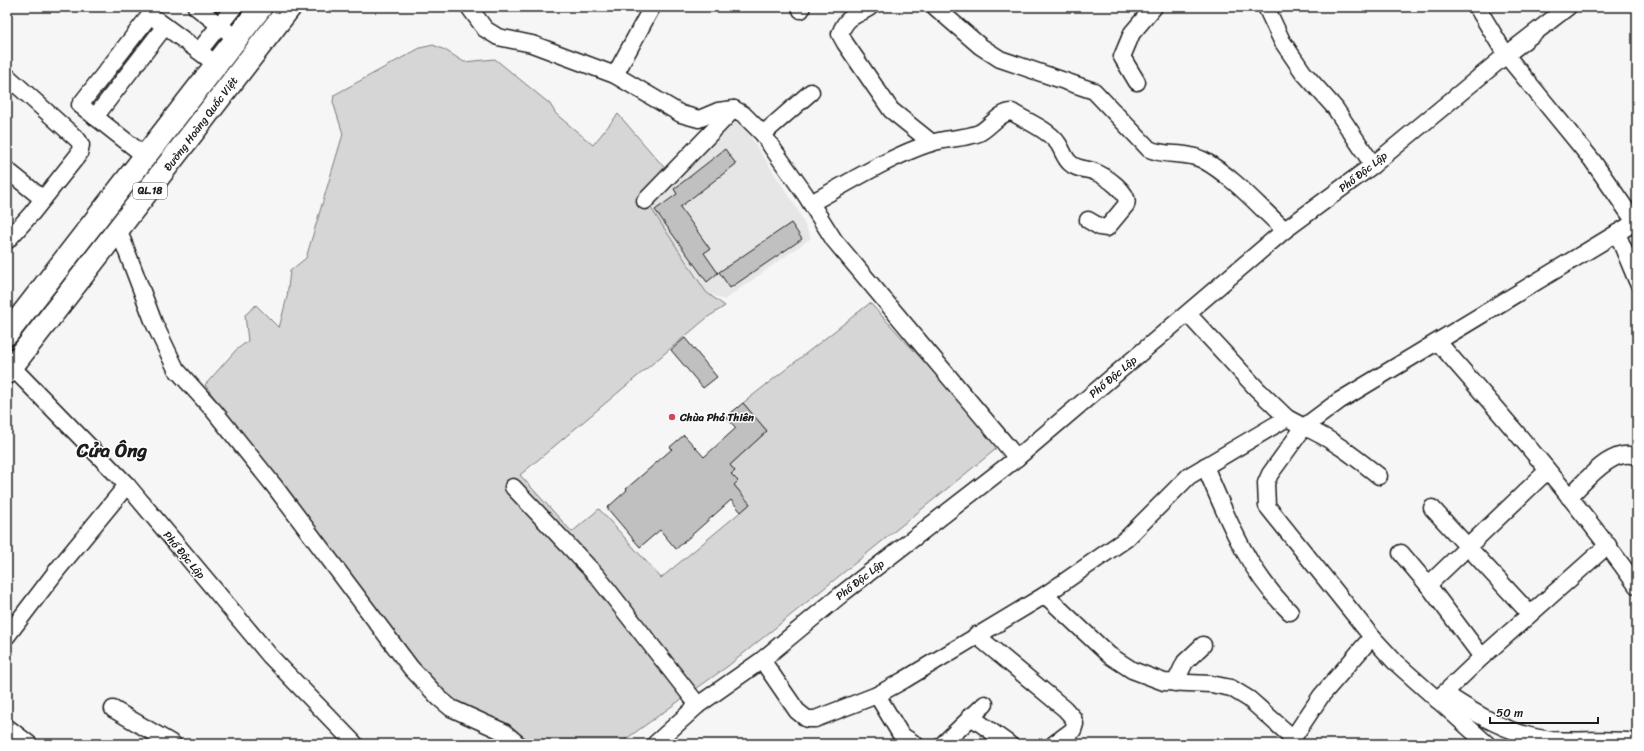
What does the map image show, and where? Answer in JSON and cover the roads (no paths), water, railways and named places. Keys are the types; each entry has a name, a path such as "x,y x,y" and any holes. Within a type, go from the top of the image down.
{"highway":[{"name":"QL.18","path":"7,334 216,64 228,31 261,7"},
{"name":"Đường Hoàng Quốc Việt","path":"10,370 119,231 290,7"}],"street":[{"path":"196,7 228,31"},
{"path":"199,52 228,31 234,7"},
{"path":"469,7 485,29 498,37 521,40 615,75 681,114 699,119 718,111 734,109 743,114 763,134 811,203 834,240 1017,458"},
{"path":"615,75 652,7"},
{"path":"870,7 853,11 843,25 840,34 891,110 932,143"},
{"path":"935,7 980,46 1000,59 1094,91 1149,149 1158,153 1189,155 1203,160 1231,181 1285,230"},
{"path":"1137,82 1122,57 1132,33 1154,7"},
{"path":"1266,7 1282,41 1303,72 1335,108 1373,165"},
{"path":"1477,7 1506,55 1592,160 1620,202 1636,221 1339,401 1304,427 1268,478 1266,491 1267,506 1372,637 1395,662 1440,697 1487,744"},
{"name":"Phố Độc Lập","path":"655,744 698,705 762,660 843,593 1017,458 1285,230 1373,165 1506,55 1568,7"},
{"path":"145,156 80,105 150,15 216,64"},
{"path":"7,76 78,140 81,146 79,154 7,241"},
{"path":"763,134 811,92"},
{"path":"645,201 734,109"},
{"path":"811,203 900,156 932,143 978,133 989,127 1007,112 1012,112 1052,136 1069,162 1077,168 1095,172 1116,185 1126,195 1128,201 1126,205 1107,228 1100,228 1088,220"},
{"path":"7,170 43,199"},
{"path":"119,231 154,323 176,369 214,411 275,487 411,668 451,708 504,732 518,744"},
{"path":"1617,233 1637,281"},
{"path":"1188,314 1224,350 1257,389 1283,413 1304,427 1314,431 1349,452 1378,476"},
{"path":"1438,342 1569,497 1608,545 1637,586"},
{"name":"Phố Độc Lập","path":"10,370 127,485 270,656 356,744"},
{"path":"762,660 793,706 807,719 815,719 877,694 1044,595 1126,539 1189,476 1283,413"},
{"path":"1569,497 1601,465 1615,457 1631,454 1637,456"},
{"path":"1205,466 1234,533 1251,566 1278,602 1290,612"},
{"path":"1428,585 1547,471"},
{"path":"7,636 58,569 127,485"},
{"path":"513,487 597,576 698,705"},
{"path":"1432,508 1530,614"},
{"path":"1440,697 1482,657 1608,545"},
{"path":"1401,553 1428,585 1482,657"},
{"path":"1044,595 1109,655 1132,670 1164,682 1210,684 1231,688 1249,699 1291,741 1322,696 1372,637"},
{"path":"976,635 1065,709 1073,718 1075,724 1073,730 1054,744"},
{"path":"1176,683 1185,662 1204,645"},
{"path":"877,694 901,734 915,744"},
{"path":"1440,697 1481,718 1516,731 1551,740 1615,739 1637,742"},
{"path":"943,744 970,716 985,704"},
{"path":"113,709 173,744"},
{"path":"970,716 1009,744"},
{"path":"7,727 29,744"}],"place":[{"name":"Chùa Phả Thiên","path":"672,417"}],"district":[{"name":"Cửa Ông","path":"112,450"}]}
